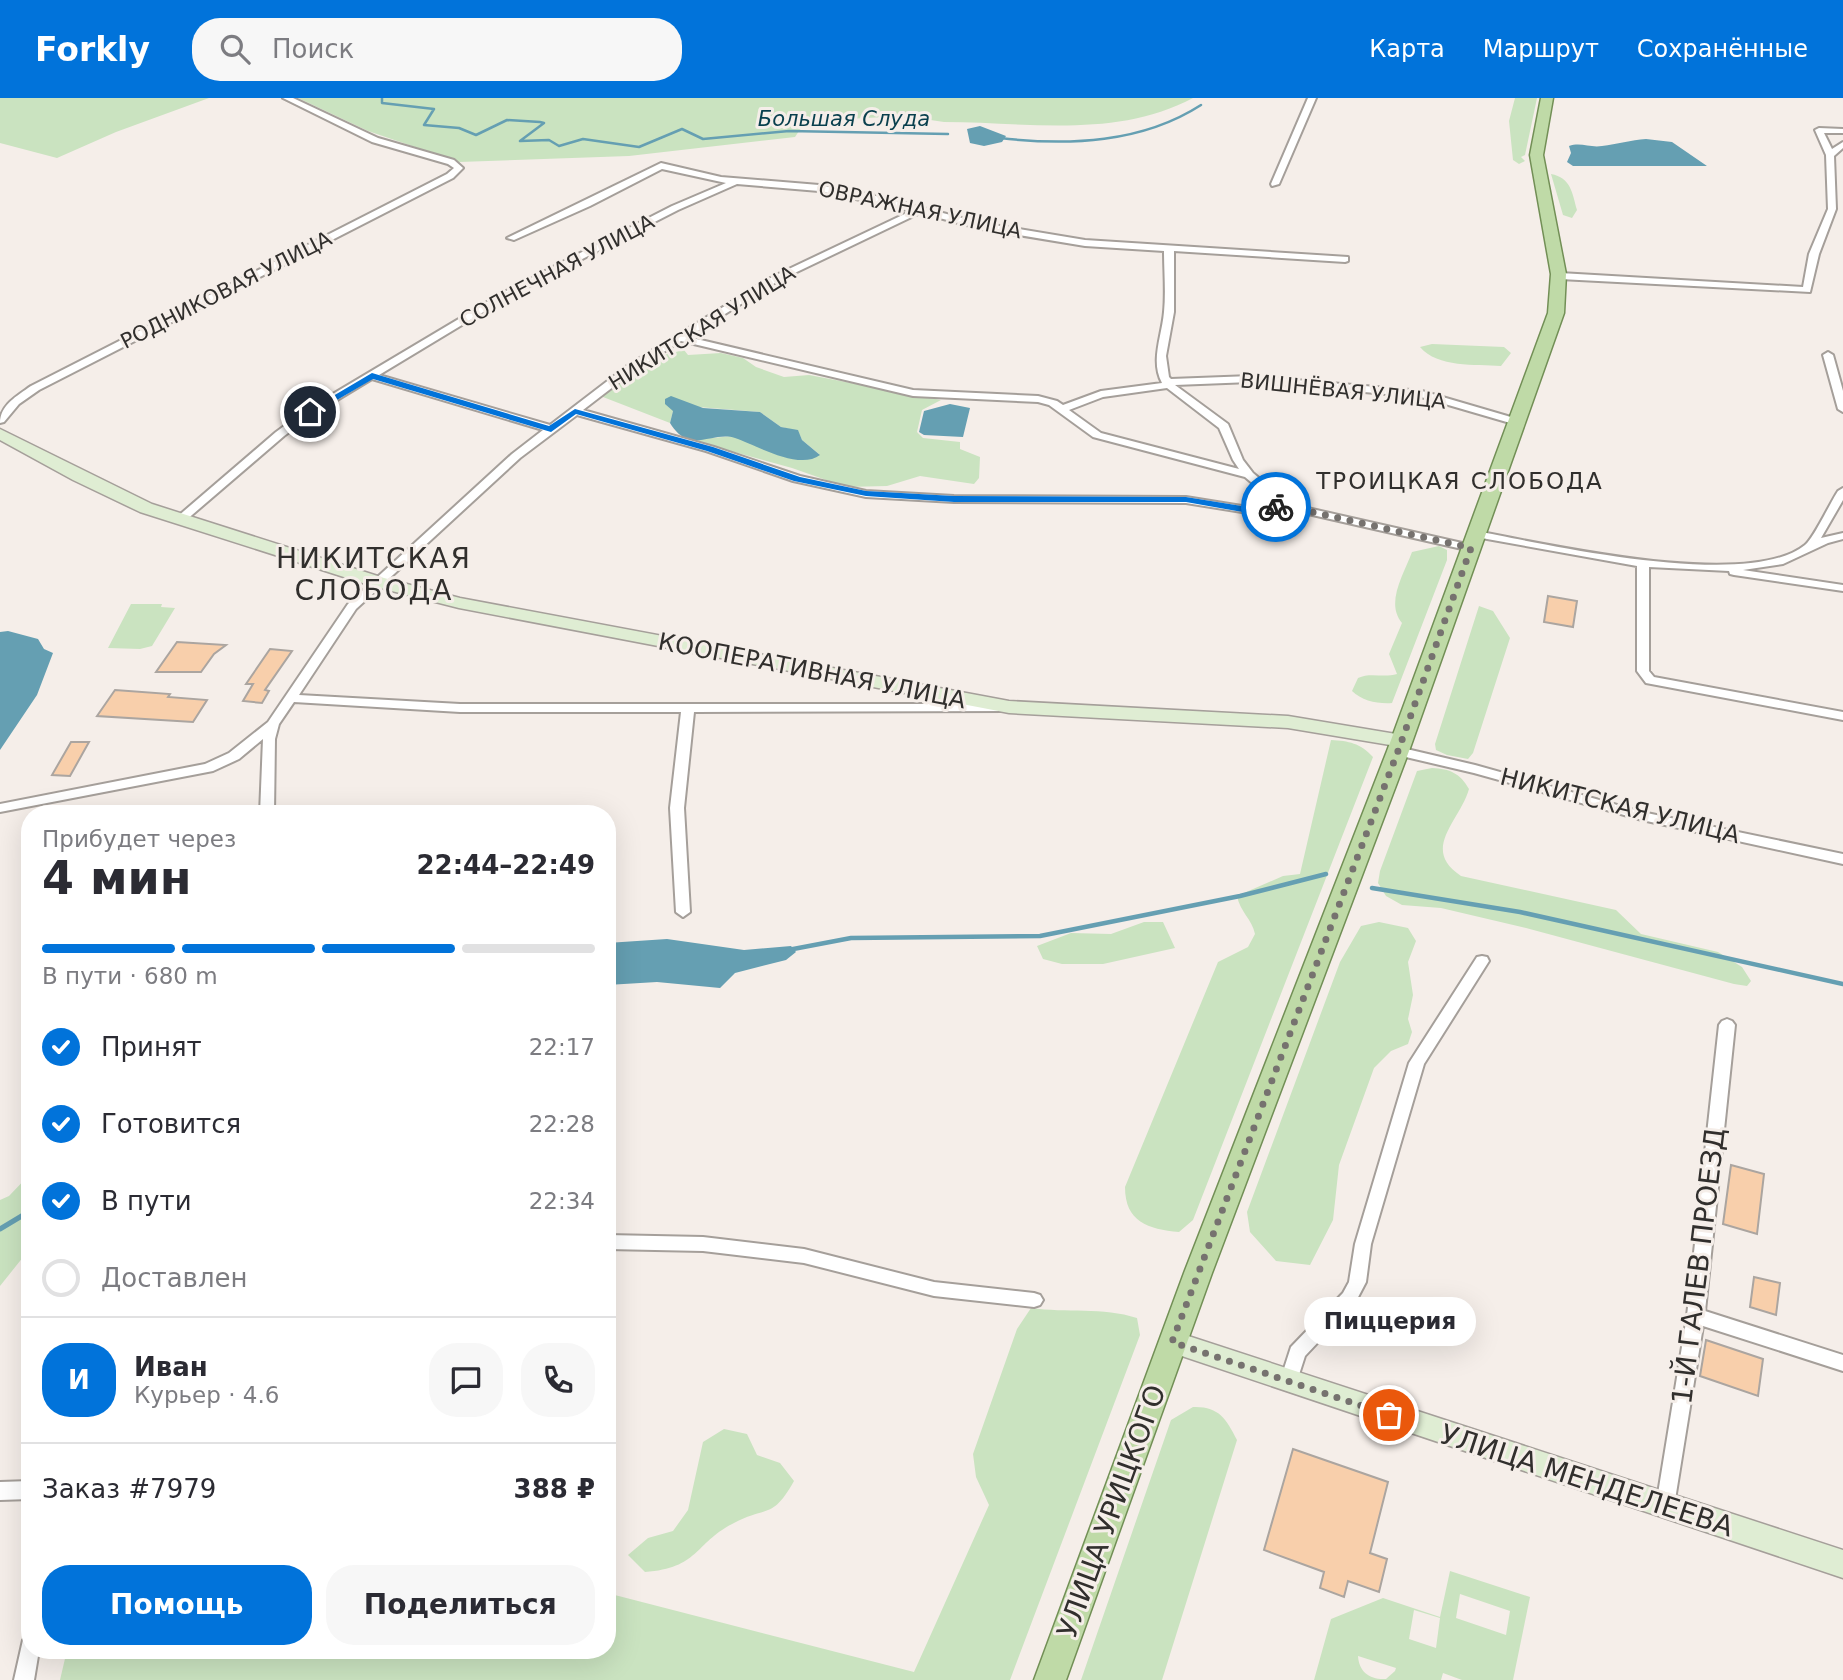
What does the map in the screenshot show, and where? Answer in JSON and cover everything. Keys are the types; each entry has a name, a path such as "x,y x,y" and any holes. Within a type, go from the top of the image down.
{"main road":[{"name":"УЛИЦА УРИЦКОГО","path":"1050,1680 1172,1342 1400,746 1556,313 1560,276 1537,161 1547,98"}],"street":[{"name":"РОДНИКОВАЯ УЛИЦА","path":"0,420 15,402 35,388 450,176 459,168 451,162 375,140 287,98"},
{"path":"1275,184 1312,98"},
{"path":"1560,276 1807,290 1814,254 1832,209 1830,155 1819,130 1843,131"},
{"path":"1830,155 1843,144"},
{"name":"ОВРАЖНАЯ УЛИЦА","path":"511,238 587,204 656,168 667,167 736,181 809,187 876,199 917,211 1085,243 1345,259"},
{"name":"СОЛНЕЧНАЯ УЛИЦА","path":"181,519 280,434 372,376 507,294 675,208 736,181"},
{"name":"НИКИТСКАЯ УЛИЦА","path":"273,724 352,607 516,456 631,368 775,279 917,211"},
{"path":"1169,248 1169,312 1161,356 1167,384 1224,426 1238,460 1249,475 1286,506"},
{"path":"680,338 913,393 1038,399 1063,409 1097,435 1249,475"},
{"path":"1828,355 1843,409"},
{"path":"372,376 551,429"},
{"name":"ВИШНЁВАЯ УЛИЦА","path":"1063,409 1101,394 1167,384 1251,379 1422,394 1517,422"},
{"path":"575,411 710,449 797,479 866,494 954,499 1186,500 1248,510 1286,506 1473,541 1705,568 1843,588"},
{"name":"КООПЕРАТИВНАЯ УЛИЦА","path":"0,434 115,495 378,582 459,603 1009,707 1288,722 1400,746"},
{"path":"1810,548 1843,491"},
{"path":"1705,568 1771,564 1830,537 1843,536"},
{"path":"1643,562 1643,671 1650,681 1843,716"},
{"path":"290,698 460,708 1009,707"},
{"path":"683,912 677,808 688,707"},
{"path":"0,808 208,768 252,744 273,724"},
{"path":"267,805 269,739 273,724"},
{"name":"НИКИТСКАЯ УЛИЦА","path":"1400,746 1642,816 1843,859"},
{"path":"1289,1381 1297,1352 1349,1298 1357,1282 1363,1244 1417,1063 1482,961"},
{"name":"1-Й ГАЛЕВ ПРОЕЗД","path":"1665,1506 1696,1316 1727,1025"},
{"path":"616,1242 703,1244 804,1256 934,1289 1034,1300"},
{"path":"1696,1316 1843,1363"},
{"name":"УЛИЦА МЕНДЕЛЕЕВА","path":"1172,1342 1843,1564"},
{"path":"0,1491 21,1490"},
{"path":"24,1680 28,1659"}],"green space":[{"path":"0,98 209,98 116,132 57,158 0,143"},
{"path":"298,98 1193,98 1164,111 1102,124 1039,125 872,118 835,121 801,128 795,137 629,156 459,162 368,131"},
{"path":"1515,98 1537,98 1525,155 1521,157 1525,161 1519,164 1513,160 1509,121"},
{"path":"1551,174 1563,179 1570,187 1577,210 1572,218 1563,215"},
{"path":"1432,344 1504,347 1511,353 1501,366 1457,364 1437,359 1420,347"},
{"path":"684,350 688,355 721,353 743,358 756,367 784,377 809,375 941,400 922,410 917,432 923,438 960,442 960,449 980,457 979,478 974,484 920,476 887,486 846,487 792,468 691,440 733,436 785,457 819,454 802,440 798,431 781,427 760,412 698,407 673,411 670,423 603,397 603,392 651,358"},
{"path":"1439,546 1447,550 1447,560 1392,703 1360,697 1352,691 1358,678 1397,674 1389,654 1402,623 1395,607 1398,588 1412,552"},
{"path":"131,604 162,604 161,607 175,608 152,646 140,649 108,648"},
{"path":"1479,606 1493,611 1510,638 1473,753 1468,759 1436,750 1435,744"},
{"path":"1331,740 1354,744 1373,757 1193,1220 1179,1232 1148,1226 1140,1222 1129,1208 1125,1187 1218,962 1248,947 1255,934 1237,896 1283,876 1300,874"},
{"path":"1432,768 1454,773 1469,789 1443,845 1449,866 1461,876 1616,910 1641,934 1718,952 1742,967 1751,981 1747,986 1734,984 1526,928 1441,908 1402,905 1386,896 1378,883 1380,871 1417,771"},
{"path":"1144,922 1163,922 1175,948 1103,964 1062,964 1043,959 1037,946 1071,933 1111,934"},
{"path":"1379,922 1408,928 1416,941 1408,962 1413,995 1408,1019 1412,1032 1408,1044 1391,1051 1374,1068 1339,1165 1333,1220 1310,1265 1276,1261 1250,1232 1247,1212 1340,962 1361,926"},
{"path":"21,1183 21,1260 0,1286 0,1200 9,1196"},
{"path":"1031,1308 1098,1311 1137,1318 1140,1335 1010,1680 60,1680 65,1659 616,1659 616,1595 914,1672 989,1505 976,1477 973,1454 1017,1329"},
{"path":"1193,1407 1215,1411 1229,1425 1237,1440 1162,1680 1081,1680 1171,1420"},
{"path":"724,1429 747,1434 757,1455 780,1463 794,1481 774,1507 734,1523 687,1560 663,1570 645,1572 628,1555 648,1538 673,1531 688,1510 703,1442"},
{"path":"1450,1571 1530,1597 1513,1680 1462,1680 1443,1673 1441,1680 1314,1680 1331,1619 1383,1598 1440,1617","holes":["1460,1594 1510,1611 1506,1635 1456,1618","1414,1610 1440,1618 1436,1648 1409,1639","1358,1656 1396,1668 1386,1679 1366,1674"]}],"water":[{"path":"980,126 1006,136 1002,142 984,146 970,143 967,129"},
{"path":"1646,139 1672,142 1707,166 1573,166 1567,162 1571,153 1569,146 1598,146"},
{"path":"671,396 703,408 760,412 781,427 798,430 802,440 820,455 801,460 778,455 730,437 687,439 670,423 673,411 665,404 665,399"},
{"path":"950,404 970,408 963,437 924,435 919,432 924,411"},
{"path":"8,631 38,639 44,649 53,653 37,695 0,750 0,632"},
{"path":"667,939 744,950 791,946 796,952 786,960 735,973 720,988 657,982 616,984 616,942"}],"building":[{"path":"1548,596 1577,601 1573,627 1544,622"},
{"path":"177,642 226,645 214,654 201,672 156,672"},
{"path":"270,649 292,651 265,690 269,691 262,703 243,701 253,684 246,684"},
{"path":"115,690 207,700 193,722 97,716"},
{"path":"71,742 89,742 70,776 52,775"},
{"path":"1731,1165 1764,1174 1757,1234 1723,1224"},
{"path":"1754,1277 1780,1283 1776,1315 1750,1307"},
{"path":"1706,1340 1763,1359 1758,1396 1700,1376"},
{"path":"1293,1449 1388,1482 1370,1553 1387,1559 1379,1592 1348,1581 1344,1597 1320,1588 1324,1572 1264,1550"}],"waterway":[{"name":"Большая Слуда","path":"382,98 382,103 434,109 424,125 459,128 476,135 507,120 544,123 520,141 549,140 559,146 583,139 639,147 682,129 703,139 789,131 948,134"},
{"name":"Большая Слуда","path":"1000,138 1052,142 1104,139 1154,127 1201,105"},
{"path":"788,950 851,938 1040,936 1240,896 1326,874"},
{"path":"1372,888 1520,912 1843,984"},
{"path":"0,1229 21,1216"}],"way so far":[{"path":"1276,507 1286,506 1471,548 1398,751 1172,1342 1389,1415"}],"place":[{"name":"Пиццерия","path":"1389,1415"}],"district":[{"name":"ТРОИЦКАЯ СЛОБОДА","path":"1460,481"},
{"name":"НИКИТСКАЯ СЛОБОДА","path":"374,574"}],"route":[{"path":"310,412 372,376 551,429 575,411 710,449 797,479 866,494 954,499 1186,500 1248,510 1276,507"}]}
